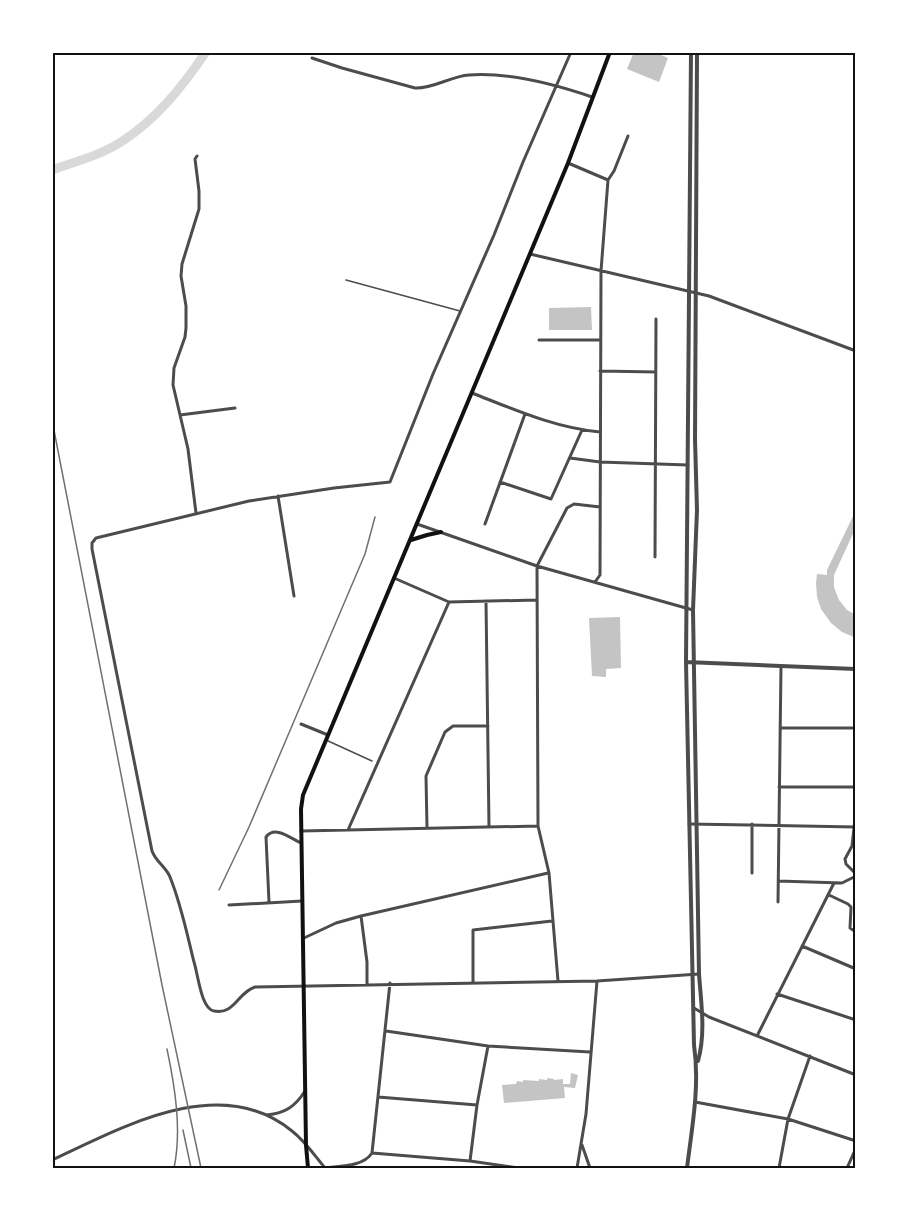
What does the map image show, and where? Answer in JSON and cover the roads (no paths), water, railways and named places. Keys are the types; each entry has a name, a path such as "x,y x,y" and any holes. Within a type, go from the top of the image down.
{"main road":[{"path":"308,1168 301,843 303,795 530,255 610,52"},
{"path":"411,540 441,532"}],"street":[{"path":"571,52 433,374 390,482 278,495 96,538 92,543 152,851 157,862 170,876 199,977 204,1003 208,1009 223,1012 232,1008 247,989 255,987 597,981 699,974"},
{"path":"692,52 686,662 694,1045 697,1064"},
{"path":"687,1168 697,1064 702,1044 693,610 697,510 695,439 698,52"},
{"path":"312,58 419,88 471,75 512,78 556,86 592,97"},
{"path":"595,582 600,575 601,271 608,180 628,136"},
{"path":"196,513 188,449 173,386 174,368 186,328 186,306 181,276 199,208 195,159 197,156"},
{"path":"568,163 608,180"},
{"path":"530,255 696,293 734,304 855,351"},
{"path":"656,319 656,557"},
{"path":"539,340 601,340"},
{"path":"600,371 656,372"},
{"path":"472,393 525,414 582,430 600,432"},
{"path":"180,416 235,408"},
{"path":"485,524 525,414"},
{"path":"500,482 551,499 582,430"},
{"path":"688,439 695,439"},
{"path":"569,458 600,462 687,465"},
{"path":"278,495 294,596"},
{"path":"558,981 549,873 538,826 537,566 567,508 574,504 600,507"},
{"path":"417,524 537,566 693,610"},
{"path":"394,578 449,602 537,600"},
{"path":"486,601 489,827"},
{"path":"348,830 449,602"},
{"path":"686,662 855,669"},
{"path":"778,902 781,666"},
{"path":"301,724 328,735"},
{"path":"428,828 426,776 445,732 453,726 488,726"},
{"path":"780,728 855,728"},
{"path":"779,787 855,787"},
{"path":"778,881 842,883 855,875 846,864 845,859 852,846 855,810"},
{"path":"688,824 855,827"},
{"path":"752,824 752,873"},
{"path":"301,831 538,826"},
{"path":"269,902 266,837 270,832 276,831 301,843"},
{"path":"304,938 336,923 361,916 549,873"},
{"path":"757,1036 834,883"},
{"path":"829,895 848,903 851,907 850,928 855,932"},
{"path":"229,905 303,901"},
{"path":"361,916 367,962 367,984"},
{"path":"473,983 473,930 552,921"},
{"path":"801,946 855,969"},
{"path":"577,1168 597,981"},
{"path":"52,1160 165,1112 210,1105 233,1106 265,1115 288,1127 325,1168 369,1158 372,1153 390,983"},
{"path":"777,994 855,1020"},
{"path":"693,1007 702,1013 855,1075"},
{"path":"386,1031 489,1046 590,1052"},
{"path":"470,1161 477,1106 489,1046"},
{"path":"779,1168 788,1119 810,1056"},
{"path":"265,1115 289,1109 305,1090"},
{"path":"378,1097 477,1106"},
{"path":"695,1102 788,1119 855,1141"},
{"path":"581,1144 590,1168"},
{"path":"847,1168 855,1148"},
{"path":"372,1153 470,1161 519,1168"}],"lane":[{"path":"346,280 461,311"},
{"path":"326,740 372,761"}],"waterway":[{"path":"52,170 105,151 134,133 168,102 206,52"}],"railway":[{"path":"52,420 162,985 201,1168"},
{"path":"219,890 249,827 365,554 375,517"},
{"path":"167,1049 175,1093 177,1124 174,1168"},
{"path":"183,1130 191,1168"}]}
